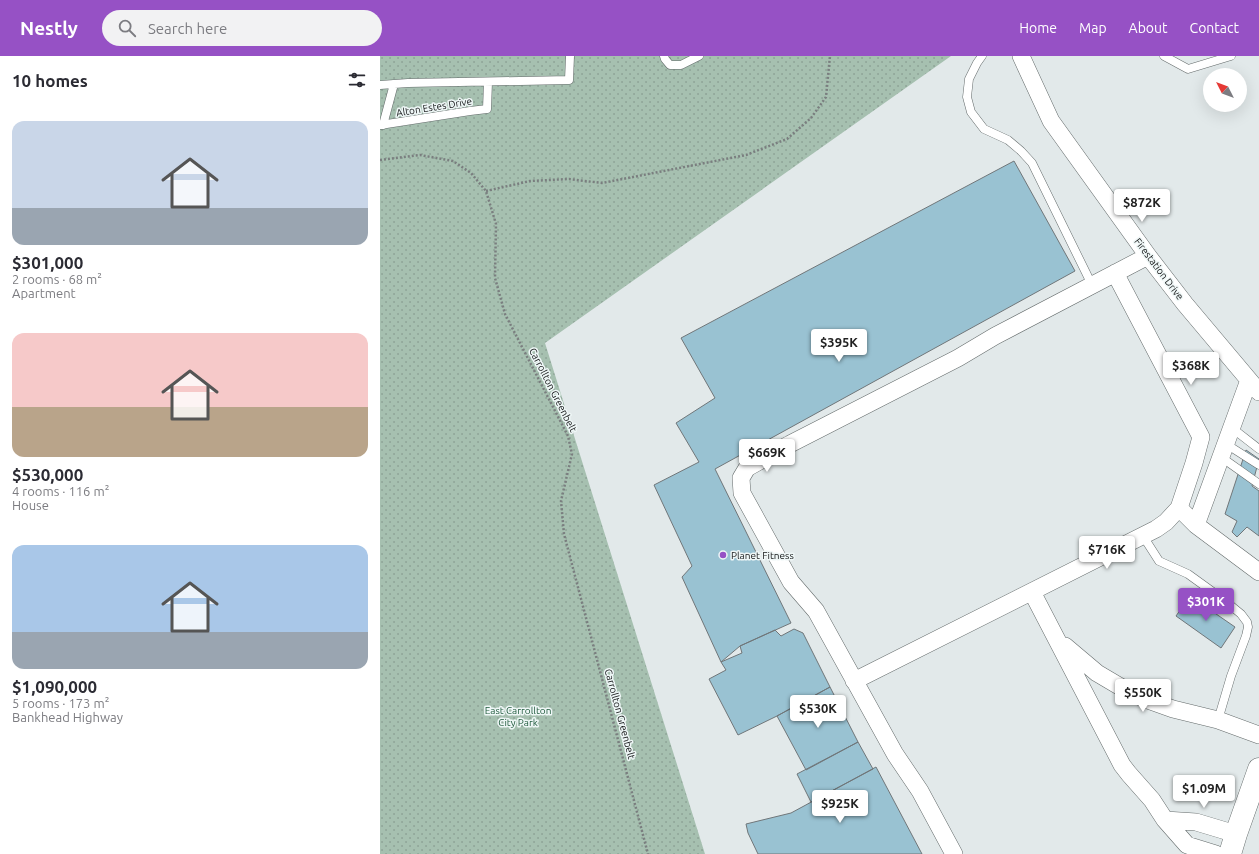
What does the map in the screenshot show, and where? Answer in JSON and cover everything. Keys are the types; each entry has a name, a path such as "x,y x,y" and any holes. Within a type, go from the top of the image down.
{"main road":[{"path":"1230,854 1259,769"}],"street":[{"name":"Firestation Drive","path":"1021,56 1051,121 1148,256 1185,304 1254,386"},
{"path":"954,854 920,791 895,754 854,682 816,611 791,582 742,493 741,478 747,468 790,444 958,358 994,336 1148,256"},
{"path":"854,682 1156,530 1179,508 1201,437 1115,273"},
{"path":"1196,525 1226,443 1254,386"},
{"path":"1179,508 1196,525 1259,572"},
{"path":"1032,592 1122,765 1152,800 1165,820 1187,845 1216,854"},
{"path":"1056,638 1096,674 1119,686 1173,709 1218,720 1259,735"},
{"path":"1165,820 1196,822 1236,834"}],"lane":[{"name":"Alton Estes Drive","path":"380,85 408,83 569,80 570,56"},
{"path":"664,56 670,65 681,65 699,56"},
{"path":"982,56 969,79 967,97 970,112 984,129 1008,140 1032,163 1092,285"},
{"path":"1164,56 1188,69 1231,56"},
{"name":"Alton Estes Drive","path":"381,125 487,109 488,82"},
{"path":"381,125 394,84"},
{"path":"1226,443 1259,449"},
{"path":"1226,443 1259,465"},
{"path":"1226,443 1259,484"},
{"path":"1143,536 1159,561 1188,574 1224,600 1241,614 1247,622 1248,627 1246,636 1230,676 1218,720"}],"path":[{"path":"486,191 530,182 570,179 602,183 746,155 786,139 811,118 826,97 830,56"},
{"name":"Carrollton Greenbelt","path":"380,160 420,155 453,161 471,173 486,191 496,224 495,278 505,314 568,436 572,454 561,501 564,534 648,854"}],"green space":[{"name":"East Carrollton City Park","path":"380,56 951,56 545,343 705,854 380,854"}],"building":[{"path":"1014,161 1075,271 715,469 791,623 740,646 721,662 682,577 692,566 654,485 699,462 676,423 715,398 681,338"},
{"path":"1246,450 1259,459 1252,486 1259,491 1259,536 1247,527 1237,537 1232,532 1237,521 1225,514"},
{"path":"1190,596 1235,627 1221,648 1176,616"},
{"path":"794,629 803,633 830,687 738,735 709,679 726,670 721,662 742,653 740,646 775,630 781,636"},
{"path":"830,687 858,742 806,770 777,716"},
{"path":"858,742 873,769 811,802 797,774"},
{"path":"876,767 922,854 758,854 748,833 746,824 791,813"}],"place":[{"name":"Planet Fitness","path":"723,555"}]}
